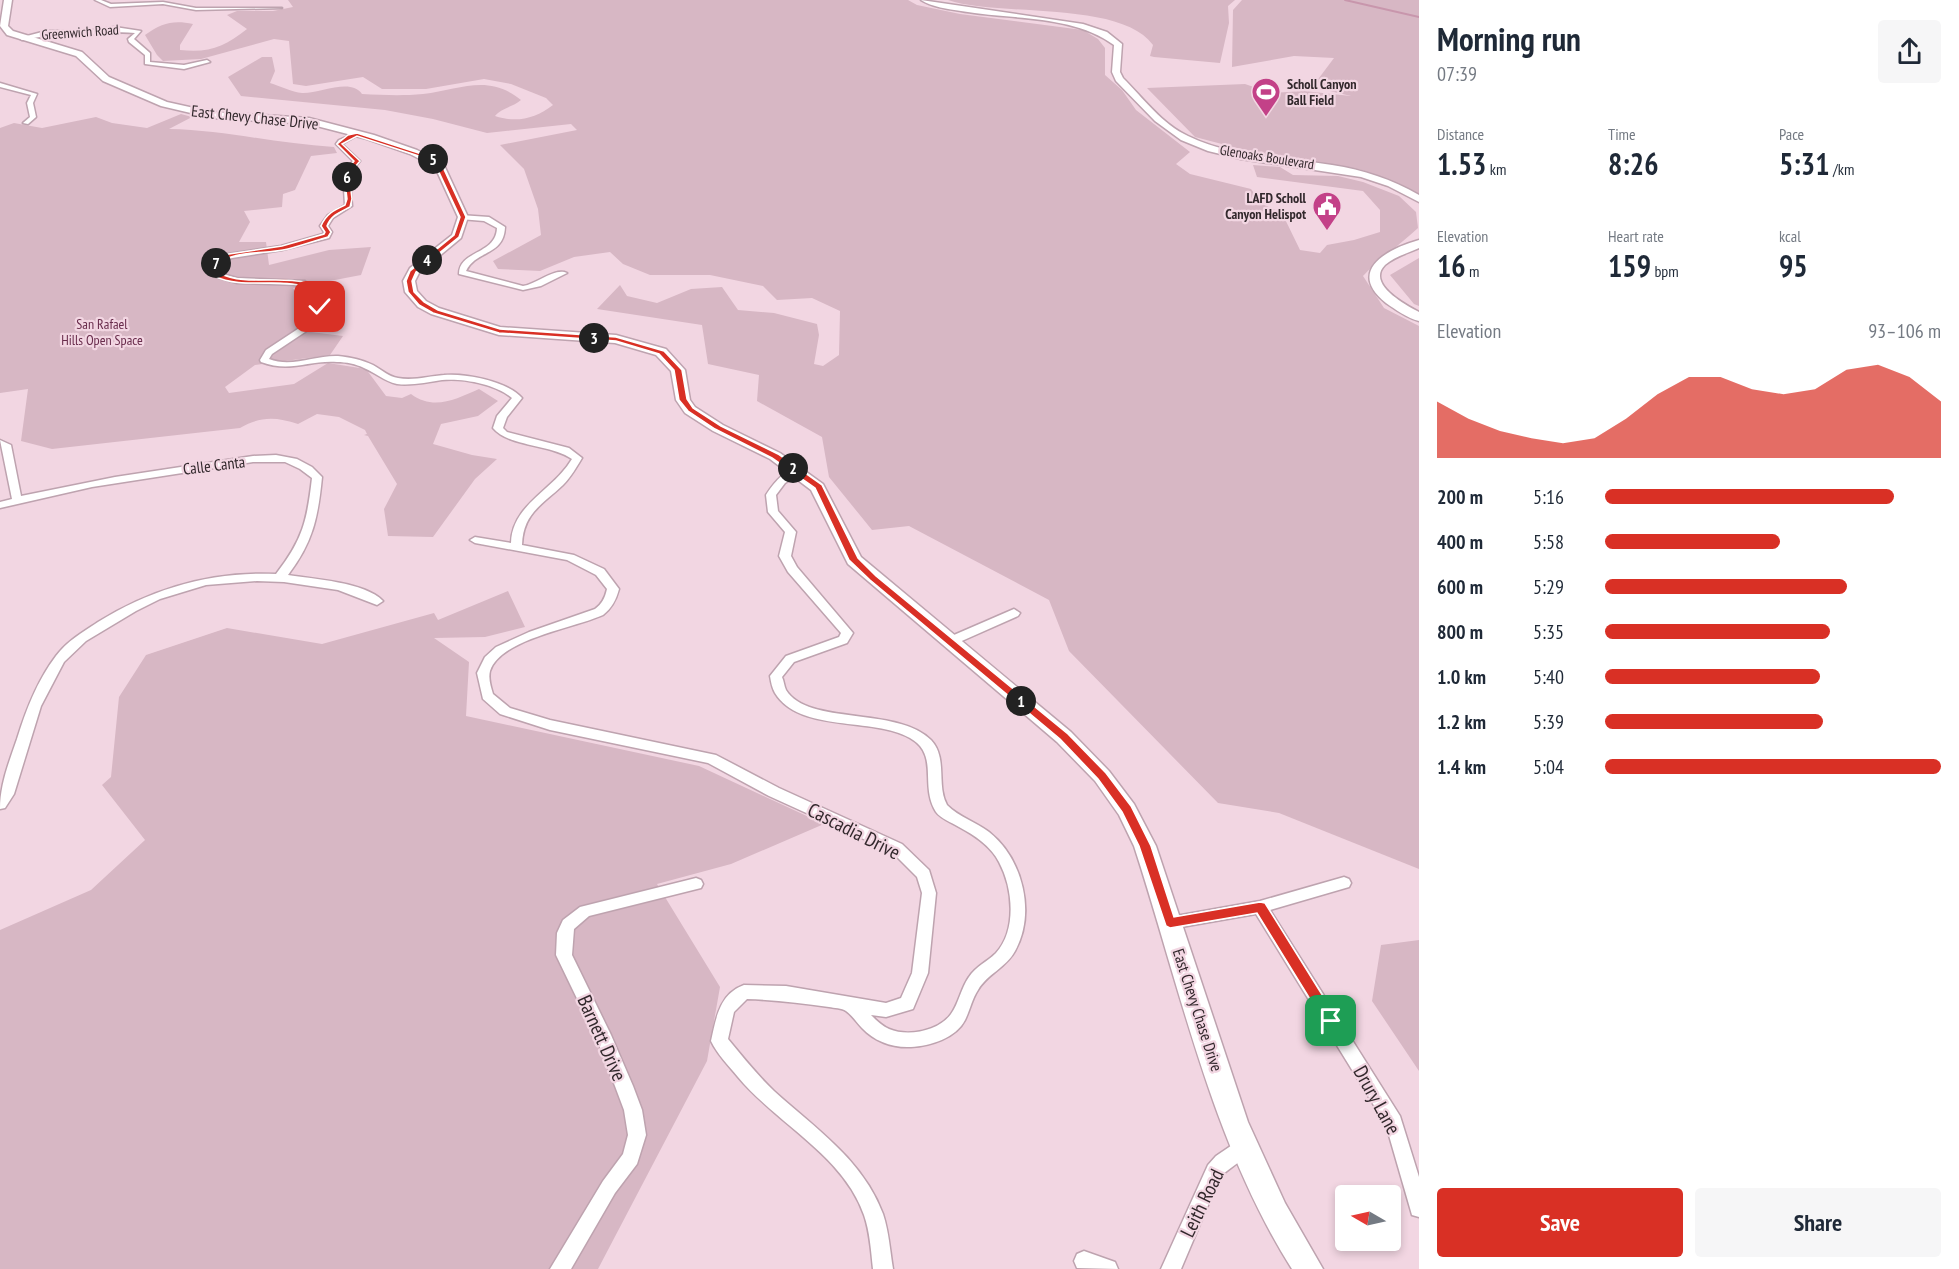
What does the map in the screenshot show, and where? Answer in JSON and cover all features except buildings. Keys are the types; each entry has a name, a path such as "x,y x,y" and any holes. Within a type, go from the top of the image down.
{"main road":[{"name":"Glenoaks Boulevard","path":"925,0 952,9 1064,23 1098,31 1118,44 1116,72 1119,79 1182,137 1230,153 1318,165 1356,173 1390,184 1419,199"},
{"path":"5,6 4,26 10,33 22,38"},
{"name":"East Chevy Chase Drive","path":"22,38 79,54 104,78 171,106 220,116 300,119 357,134 432,159 439,165 463,217 457,236 414,271 409,281 411,292 422,304 435,311 499,331 616,339 661,352 678,370 683,400 690,410 701,418 775,456 819,487 854,560 1064,736 1102,776 1127,810 1145,846 1222,1087 1244,1146 1275,1212 1309,1269"},
{"path":"1419,243 1387,259 1377,267 1375,273 1376,281 1385,296 1419,317"}],"street":[{"path":"97,0 110,6 172,3 196,9 280,8"},
{"path":"235,0 235,9"},
{"name":"Greenwich Road","path":"22,38 46,33 122,29 139,32 131,39 148,54 147,63 184,66 207,62"},
{"path":"0,85 34,94 30,103 33,117 26,123"},
{"path":"357,134 339,144 357,161 346,174 350,199 348,206 333,213 326,220 324,226 328,232 326,236 282,248 231,256 218,260 213,267 216,274 225,279 243,282 302,283 320,307 318,320 269,352 264,360 275,366 333,359 348,360 369,366 379,374 396,381 421,382 448,377 472,380 512,392 517,398 502,416 498,428 504,434 565,450 577,458 571,471 524,514 517,525 516,546 475,540"},
{"path":"463,217 486,219 501,227 502,232 492,248 467,263 462,272 523,288 530,288 550,276 563,273"},
{"path":"0,443 6,445 17,500"},
{"name":"Calle Canta","path":"0,505 92,482 237,461 277,458 289,460 307,467 317,477 311,528 300,553 281,576"},
{"path":"798,471 781,481 771,495 773,512 791,532 786,555 792,569 847,633 843,640 790,659 776,676 777,687 786,700 806,712 896,727 918,738 933,751 937,767 935,797 944,812 985,834 1009,867 1019,916 1014,939 1001,957 981,972 972,984 956,1020 943,1031 913,1041 882,1034 852,1006"},
{"name":"Cascadia Drive","path":"516,546 570,557 600,572 614,590 611,600 599,612 518,640 494,655 483,673 487,696 505,711 550,725 711,759 774,792 897,848 924,874 929,893 920,973 907,1004 886,1010 786,993 744,992 727,1008 719,1041 754,1083 818,1137 862,1191 872,1209 878,1230 883,1269"},
{"path":"0,804 7,794 44,682 62,656 85,636 132,606 204,580 246,576 281,576 354,589 377,601"},
{"path":"951,641 1014,612"},
{"path":"1170,922 1260,907 1344,883"},
{"name":"Barnett Drive","path":"560,1269 609,1187 631,1158 637,1135 633,1110 616,1068 564,955 565,933 568,925 585,911 696,884"},
{"name":"Drury Lane","path":"1260,907 1394,1122 1419,1208"},
{"name":"Leith Road","path":"1171,1269 1214,1171 1244,1146"},
{"path":"1084,1261 1108,1269"}],"green space":[{"path":"288,0 908,0 917,5 960,14 1083,30 1098,39 1105,48 1105,75 1122,90 1136,110 1190,152 1176,164 1190,174 1251,189 1262,204 1282,213 1300,250 1320,253 1327,245 1380,232 1380,210 1363,191 1257,177 1253,165 1280,167 1293,175 1338,176 1363,182 1399,196 1416,212 1418,228 1363,276 1384,308 1419,326 1419,869 1279,813 1218,803 1069,651 1049,600 909,526 872,530 829,477 822,437 757,401 759,375 708,364 702,325 597,309 620,285 627,296 657,303 691,289 722,287 738,310 774,313 817,324 819,335 814,364 823,366 839,355 840,311 812,298 777,300 763,286 710,275 650,275 623,264 610,252 574,257 540,271 498,269 493,261 541,235 538,209 524,169 500,145 577,130 571,124 487,133 385,110 241,96 228,77 262,57 272,57 275,71 270,83 302,93 343,86 357,89 362,94 408,95 485,85 509,92 521,100 495,116 510,119 525,118 546,110 553,105 546,98 511,84 484,79 426,89 382,89 363,77 306,86 293,84 289,41 274,39 201,59 163,61 145,35 168,24 179,22 193,24 180,45 180,50 200,51 224,44 247,29 227,15 237,11 273,11 293,7"},
{"path":"948,0 1235,0 1228,6 1229,23 1220,63 1150,56 1153,45 1137,31 1114,21 1087,15 996,8"},
{"path":"1242,0 1419,0 1419,196 1362,170 1264,155 1195,137 1147,88 1245,84 1271,93 1304,91 1351,96 1317,88 1316,82 1334,58 1294,56 1232,67 1233,10"},
{"name":"San Rafael Hills Open Space","path":"181,114 192,117 169,129 334,147 337,153 311,156 295,190 283,194 282,207 244,211 250,222 239,242 266,242 269,265 329,250 371,247 361,275 293,288 310,315 295,330 343,336 330,355 255,365 225,387 229,393 294,384 328,363 366,369 386,396 402,398 411,394 428,402 437,403 479,389 498,401 478,416 441,424 433,444 472,455 497,459 475,479 433,537 388,536 384,509 397,484 368,436 364,435 367,434 365,430 339,417 317,414 298,424 276,419 262,420 240,428 52,449 21,441 28,389 0,393 0,128 14,123 42,128 96,117 112,123 147,128"},
{"path":"1419,258 1419,306 1414,304 1390,275"},
{"path":"508,591 525,627 485,637 434,638 469,662 466,716 699,766 824,824 731,864 657,884 720,987 707,1061 598,1269 0,1269 0,930 91,890 145,840 102,785 111,777 119,697 146,655 227,628 322,644 434,613 438,620"},
{"path":"1419,940 1419,1071 1372,1001 1381,945"}],"waterway":[{"path":"1345,0 1419,17"}],"place":[{"name":"Scholl Canyon Ball Field","path":"1266,118"},
{"name":"LAFD Scholl Canyon Helispot","path":"1327,232"}],"route":[{"path":"320,307 302,283 243,282 225,279 216,274 213,267 218,260 231,256 282,248 326,236 328,232 324,226 326,220 333,213 348,206 350,199 346,174 357,161 339,144 349,136 357,134 420,153 432,159 439,165 461,208 463,217 457,236 414,271 409,281 411,292 422,304 435,311 499,331 616,339 661,352 678,370 683,400 690,410 718,428 775,456 819,487 854,560 1064,736 1102,776 1127,810 1145,846 1170,922 1260,907 1331,1021"}]}
